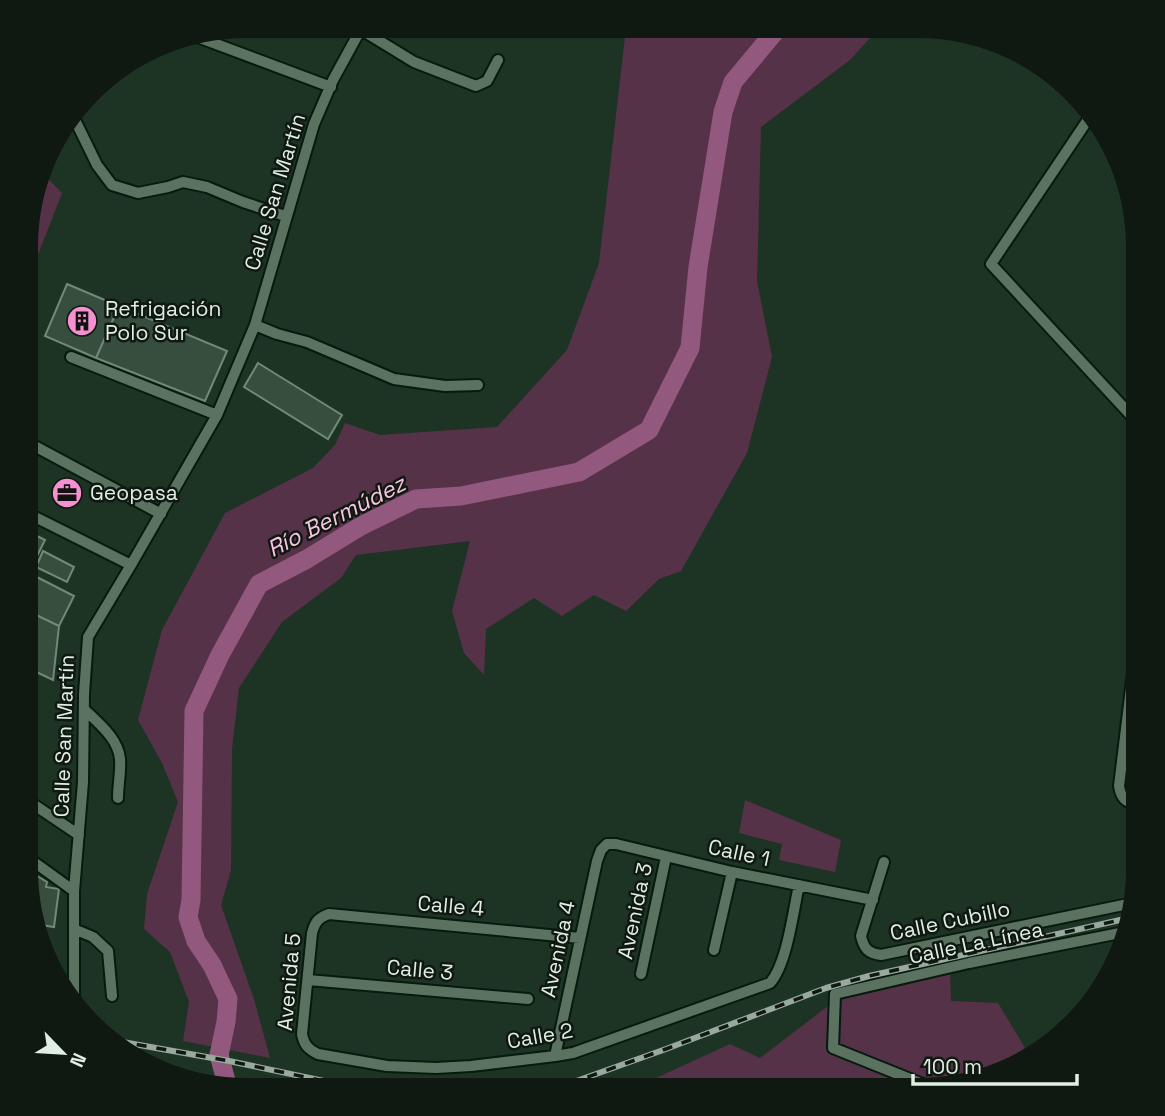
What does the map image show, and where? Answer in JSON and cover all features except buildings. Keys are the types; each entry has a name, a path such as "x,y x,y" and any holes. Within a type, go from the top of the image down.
{"street":[{"name":"Calle San Martín","path":"74,985 74,891 83,782 88,637 216,415 255,325 314,124 353,39"},
{"path":"377,39 414,62 476,86 486,81 498,60"},
{"path":"210,42 331,86"},
{"path":"1086,123 991,264 1126,410"},
{"path":"78,126 97,165 112,185 138,193 183,182 207,187 285,216"},
{"path":"255,325 307,342 394,379 445,386 478,385"},
{"path":"71,357 216,415"},
{"path":"38,448 161,514"},
{"path":"38,519 131,565"},
{"path":"84,709 112,738 117,747 120,759 118,798"},
{"path":"1126,729 1119,786 1120,795 1126,800"},
{"path":"39,808 79,835"},
{"name":"Calle 1","path":"601,850 607,844 616,844 732,872 873,900"},
{"name":"Avenida 4","path":"555,1056 601,850"},
{"name":"Avenida 3","path":"641,974 666,857"},
{"name":"Calle Cubillo","path":"884,862 861,936 863,947 871,953 881,955 1124,905"},
{"path":"39,866 74,891"},
{"path":"714,950 732,872"},
{"name":"Calle 2","path":"309,1050 318,1054 387,1066 436,1068 573,1053 770,983 782,964 800,885"},
{"name":"Calle 4","path":"320,918 329,914 580,938"},
{"name":"Avenida 5","path":"309,1050 303,1042 302,1034 312,933 314,924 320,918"},
{"path":"74,929 93,937 108,951 112,996"},
{"name":"Calle La Línea","path":"905,1077 833,1048 835,994 969,963 1116,934"},
{"name":"Calle 3","path":"309,980 528,999"}],"shaded area":[{"path":"625,39 869,39 850,60 761,127 757,281 772,357 747,453 681,571 659,579 626,611 594,595 562,616 534,598 486,629 484,675 464,653 452,611 470,541 356,555 341,578 282,622 239,688 232,749 231,870 221,905 254,999 270,1058 183,1041 189,1002 170,952 144,929 147,894 178,802 162,763 138,720 162,630 225,513 313,468 335,445 345,423 380,435 497,427 567,350 599,263"},
{"path":"50,181 62,193 38,254 42,206"},
{"path":"745,800 841,840 835,872 779,860 782,844 739,833"},
{"path":"950,971 951,1001 998,1003 1025,1048 985,1066 959,1074 932,1077 658,1077 730,1044 760,1058 828,1006 859,992"}],"waterway":[{"name":"Río Bermúdez","path":"225,1076 219,1055 228,999 212,965 196,941 188,917 191,900 194,711 220,655 259,584 361,526 416,499 461,496 579,472 649,430 690,348 698,267 723,112 733,82 769,39"}],"railway":[{"path":"588,1077 826,988 1120,920"},
{"path":"133,1044 305,1077"}],"place":[{"name":"Refrigación Polo Sur","path":"82,321"},
{"name":"Geopasa","path":"67,493"}]}
